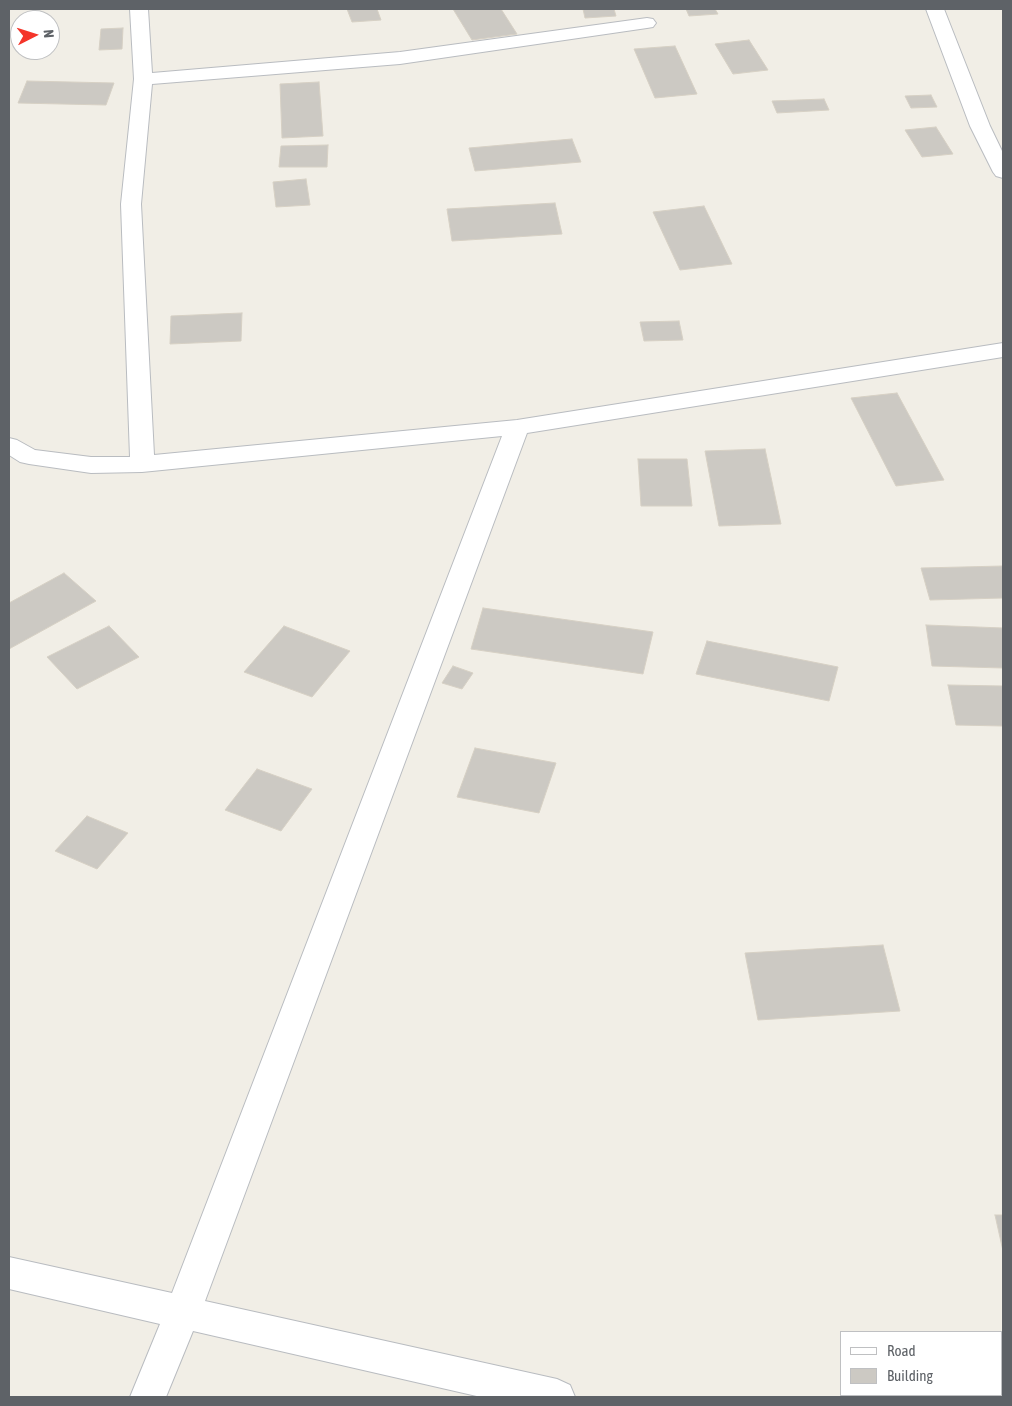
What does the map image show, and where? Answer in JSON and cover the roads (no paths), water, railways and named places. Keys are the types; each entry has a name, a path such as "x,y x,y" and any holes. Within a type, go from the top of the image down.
{"street":[{"path":"139,9 143,79 131,204 142,464"},
{"path":"938,9 980,126 1003,172"},
{"path":"143,79 400,58 647,24"},
{"path":"9,445 29,457 91,465 142,464 518,427 1003,350"},
{"path":"148,1397 184,1311 518,427"},
{"path":"9,1273 184,1311 557,1397"}]}
